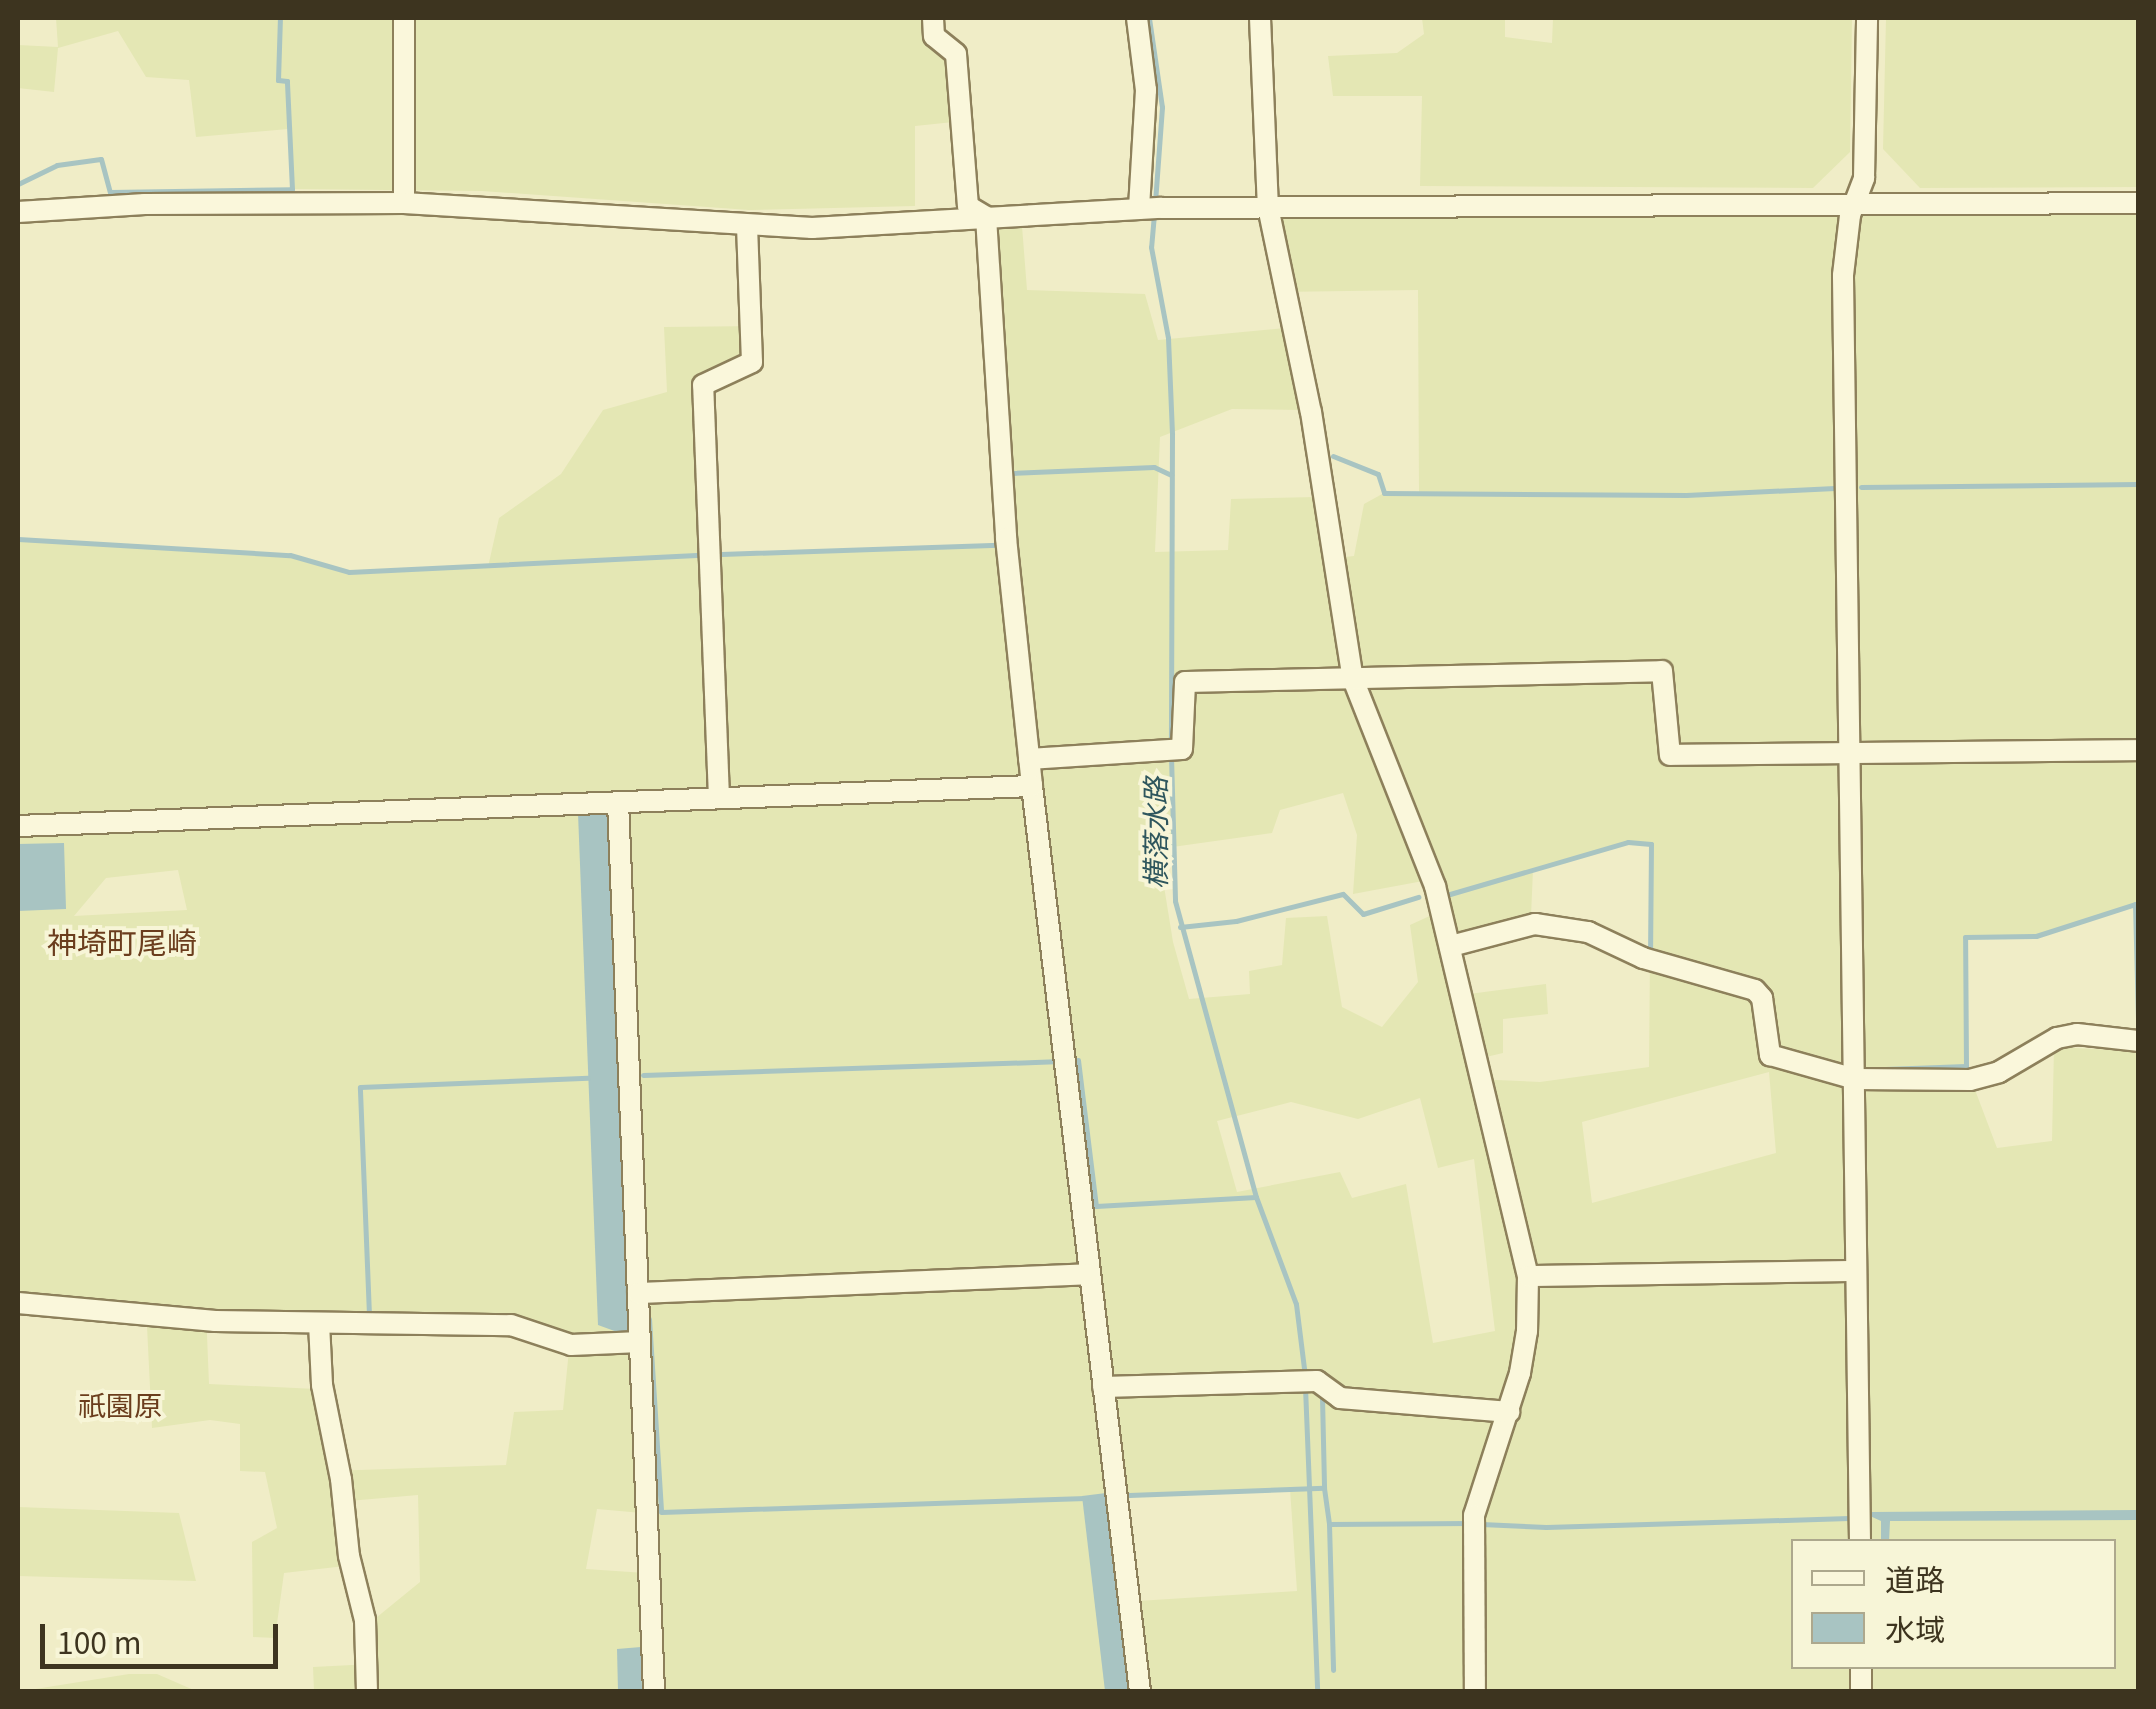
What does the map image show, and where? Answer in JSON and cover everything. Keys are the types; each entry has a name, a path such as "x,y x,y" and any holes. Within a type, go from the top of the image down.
{"street":[{"path":"404,18 404,203"},
{"path":"934,18 934,36 956,54 968,206 986,217"},
{"path":"1137,18 1146,90 1150,209"},
{"path":"1260,18 1268,207 1311,412 1353,678 1435,886 1528,1276 1527,1331 1510,1412 1474,1523 1475,1692"},
{"path":"1860,1539 1843,275 1847,230 1864,178 1867,18"},
{"path":"18,212 145,204 404,203 812,228 1150,209 2138,203"},
{"path":"986,217 1006,538 1140,1692"},
{"path":"719,798 703,386 752,362 747,226"},
{"path":"1030,759 1182,749 1184,682 1662,671 1670,755 2138,750"},
{"path":"18,826 1032,786"},
{"path":"618,802 654,1692"},
{"path":"1451,946 1534,924 1588,932 1643,958 1755,990 1762,998 1770,1056 1855,1079 1970,1080 2000,1072 2057,1038 2077,1034 2138,1041"},
{"path":"1528,1276 1854,1271"},
{"path":"18,1303 215,1321 511,1324 571,1345 639,1316 1090,1274"},
{"path":"319,1323 322,1385 341,1478 349,1556 365,1620 367,1692"},
{"path":"1103,1387 1317,1381 1340,1398 1510,1412"}],"green space":[{"path":"56,18 927,18 950,56 953,122 915,126 915,206 749,210 482,191 292,189 288,129 196,137 189,80 146,77 118,31 58,48 54,92 18,88 18,45 58,47"},
{"path":"1422,18 1505,18 1505,37 1552,43 1553,18 1852,18 1850,152 1813,188 1420,186 1422,96 1333,96 1328,56 1397,53 1424,34"},
{"path":"1886,18 2138,18 2138,187 1920,188 1883,149"},
{"path":"2138,214 2138,903 2036,936 1965,938 1966,1066 1997,1148 2052,1141 2054,1047 2135,1051 2138,1018 2138,1691 314,1691 313,1667 372,1664 371,1622 420,1582 418,1495 337,1502 345,1566 284,1573 275,1638 253,1637 252,1542 277,1528 265,1472 240,1471 240,1424 210,1420 152,1428 146,1306 18,1293 18,539 290,555 349,572 488,567 499,518 561,474 603,410 667,392 664,327 760,326 760,368 714,387 721,554 1011,545 992,229 1022,226 1027,290 1145,294 1158,340 1285,328 1301,410 1232,409 1160,437 1155,552 1228,550 1231,499 1316,497 1326,559 1354,556 1364,504 1384,493 1419,492 1418,290 1278,292 1264,223 1289,218","holes":["1343,793 1357,835 1353,894 1423,881 1434,914 1410,925 1418,982 1382,1027 1342,1007 1327,916 1286,918 1282,965 1249,971 1250,994 1189,999 1173,942 1158,849 1272,833 1280,810","1628,842 1651,844 1649,1067 1540,1082 1473,1079 1469,1061 1503,1053 1503,1019 1548,1014 1546,984 1454,996 1441,942 1531,916 1533,870","178,870 187,910 74,916 106,878","1769,1072 1776,1153 1592,1203 1582,1122","1420,1098 1438,1168 1474,1159 1495,1331 1433,1343 1406,1184 1352,1198 1340,1172 1237,1192 1217,1121 1291,1102 1358,1119","206,1311 511,1320 570,1340 563,1410 514,1412 506,1465 330,1471 316,1389 209,1384","1290,1489 1297,1591 1106,1603 1082,1496","597,1509 642,1513 645,1573 586,1569"]},
{"path":"18,1507 179,1513 196,1581 18,1576"},
{"path":"129,1674 157,1674 196,1691 23,1691"}],"water":[{"path":"610,811 631,1329 620,1333 598,1325 578,813"},
{"path":"64,843 66,909 18,911 18,844"},
{"path":"1106,1493 1129,1691 1105,1691 1082,1496"},
{"path":"2138,1510 2138,1520 1890,1521 1889,1539 1881,1539 1881,1521 1870,1516 1871,1512"},
{"path":"641,1647 642,1691 618,1691 617,1649"}],"waterway":[{"path":"18,184 57,165 101,159 110,192 292,189 287,81 278,80 280,18"},
{"name":"横落水路","path":"1149,18 1162,107 1155,203"},
{"name":"横落水路","path":"1154,214 1151,247 1168,338 1172,435 1171,745"},
{"path":"1333,456 1378,474 1384,493 1686,495 1835,488"},
{"path":"1009,473 1154,467 1171,475"},
{"path":"1861,487 2138,484"},
{"path":"18,539 290,555 349,572 702,555"},
{"path":"721,554 999,545"},
{"name":"横落水路","path":"1171,756 1175,901 1256,1197 1296,1304 1305,1376"},
{"path":"1450,894 1628,842 1651,844 1650,950 1656,952"},
{"path":"1180,927 1236,921 1343,894 1363,914 1418,897"},
{"path":"1885,1069 1966,1066 1965,937 2036,936 2135,904 2138,1018"},
{"path":"1078,1060 1096,1206 1256,1197"},
{"path":"643,1075 1055,1061"},
{"path":"369,1315 360,1087 588,1078"},
{"path":"649,1319 661,1512 1086,1498"},
{"name":"横落水路","path":"1305,1387 1317,1692"},
{"path":"1322,1397 1324,1488"},
{"path":"1129,1495 1324,1488 1329,1524 1470,1523"},
{"path":"1481,1524 1546,1527 1849,1518"},
{"path":"1329,1524 1333,1670"}],"district":[{"name":"神埼町尾崎","path":"122,941"},
{"name":"祇園原","path":"120,1404"}]}
